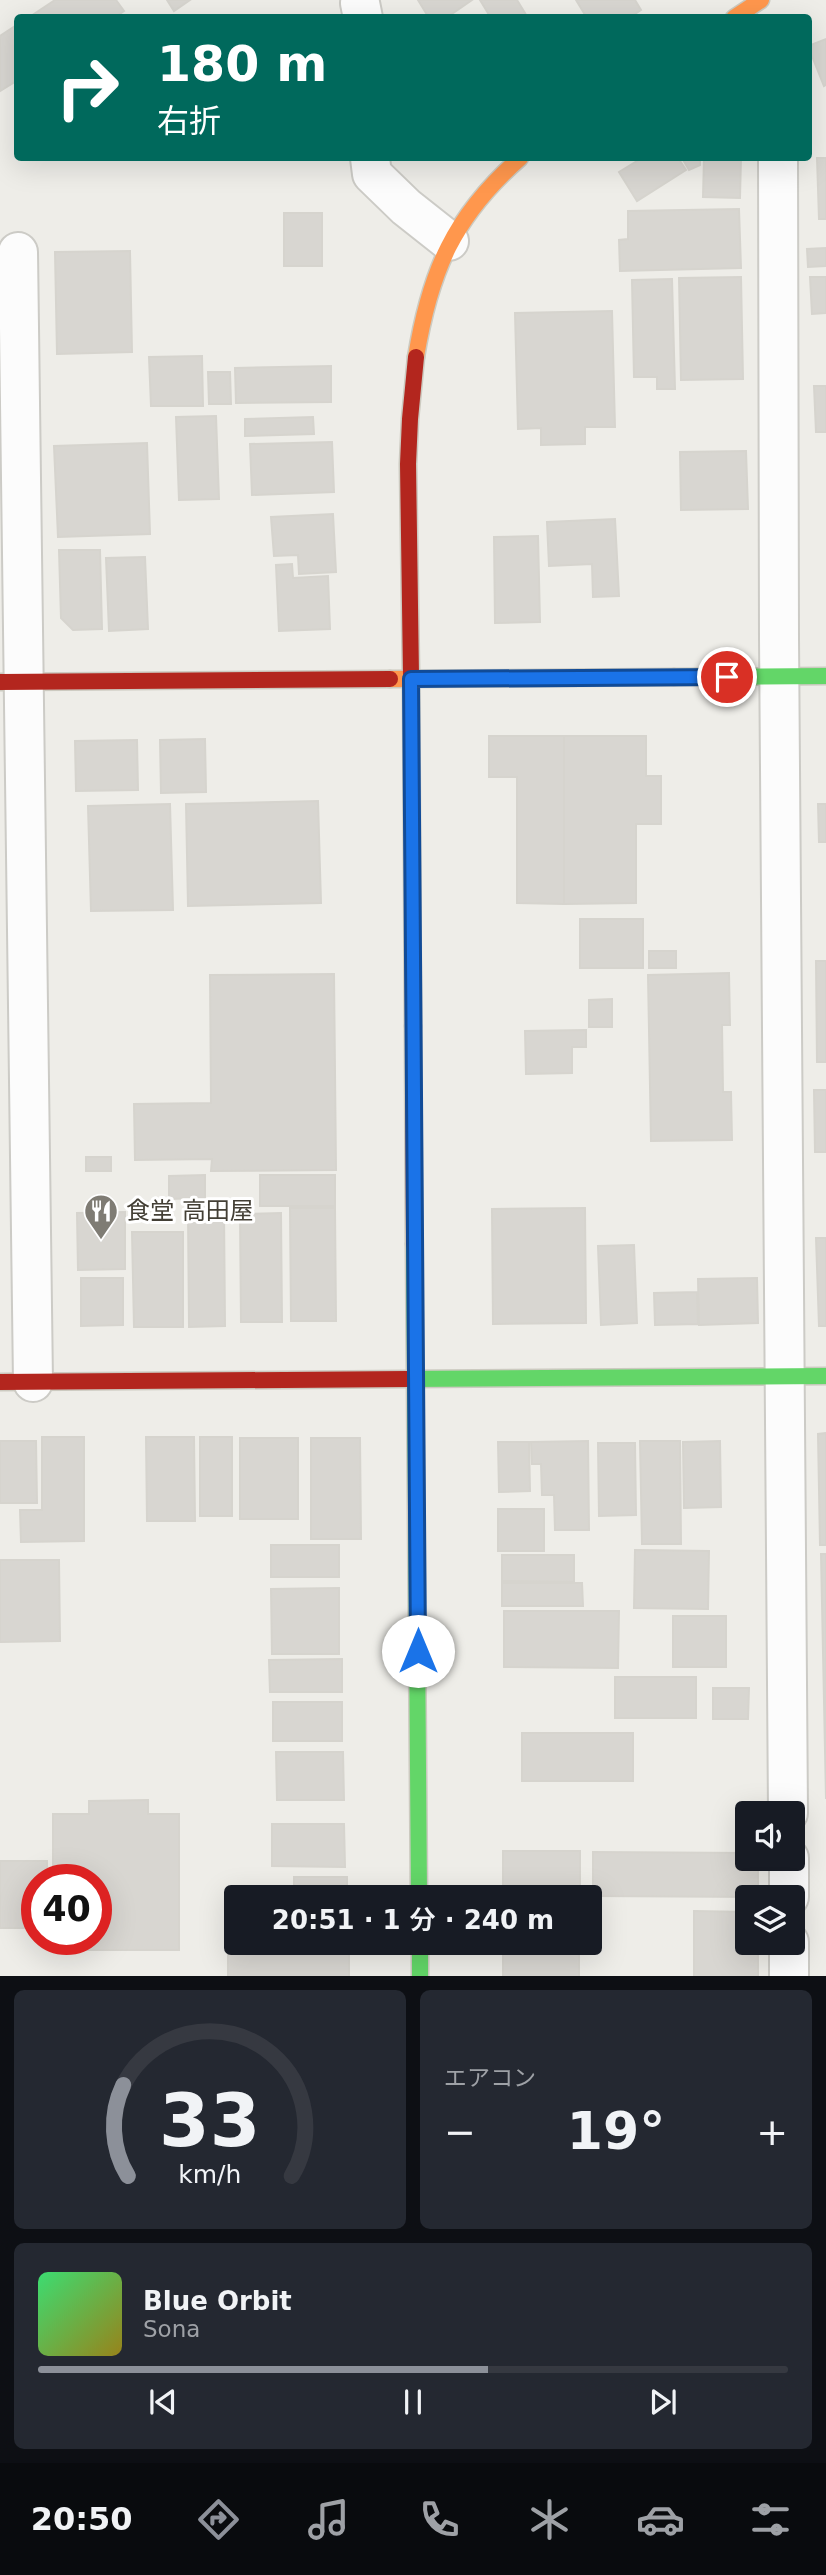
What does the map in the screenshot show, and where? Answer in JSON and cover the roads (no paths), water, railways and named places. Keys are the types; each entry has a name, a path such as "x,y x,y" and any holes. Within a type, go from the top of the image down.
{"street":[{"path":"740,14 761,0"},
{"path":"370,161 372,174 406,207 449,241"},
{"path":"419,1885 410,424 413,360 423,310 449,241 499,176 516,161"},
{"path":"778,161 779,676 788,1801"},
{"path":"18,251 12,682 17,1382 826,1376"},
{"path":"12,682 826,676"},
{"path":"420,1955 420,1976"},
{"path":"789,1955 789,1976"}],"place":[{"name":"食堂 高田屋","path":"101,1241"}]}
